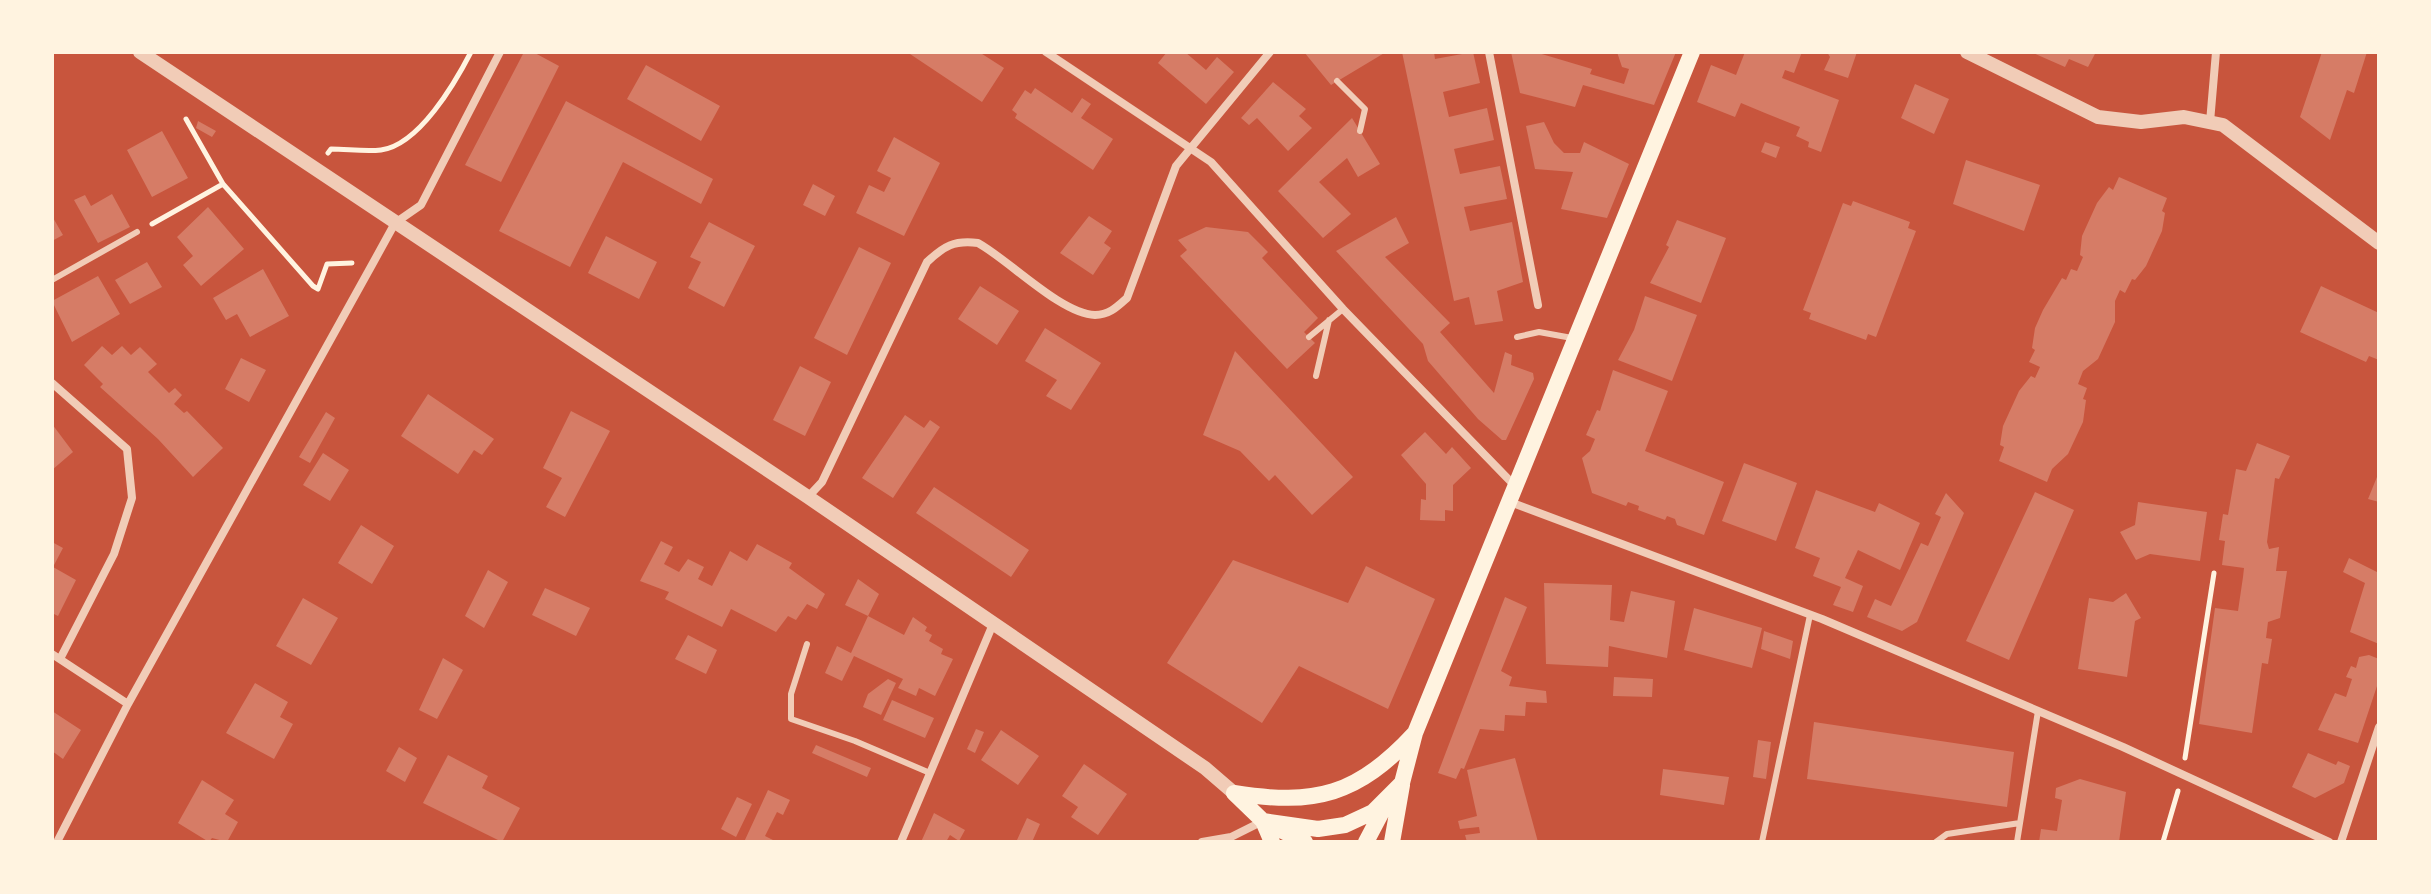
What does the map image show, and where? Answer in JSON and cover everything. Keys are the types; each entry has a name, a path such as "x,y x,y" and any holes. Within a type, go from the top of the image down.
{"main road":[{"path":"1392,842 1415,733 1692,52"},
{"path":"1234,793 1269,798 1332,793 1367,778 1415,733"},
{"path":"1366,842 1389,799 1402,783"},
{"path":"1234,793 1263,821 1305,842"},
{"path":"1263,821 1318,829 1345,825 1373,812 1389,799"},
{"path":"1263,821 1272,842"}],"street":[{"path":"140,52 808,497 1234,793"},
{"path":"57,842 128,704 395,223 421,205 500,52"},
{"path":"1046,52 1211,162 1343,309 1515,486"},
{"path":"808,497 822,482 927,262 943,247 960,241 978,243 1071,308 1093,315 1111,313 1127,298 1176,166 1270,52"},
{"path":"1489,52 1538,305"},
{"path":"1967,52 2098,117 2141,122 2184,117 2223,125 2379,243"},
{"path":"2210,122 2216,52"},
{"path":"52,383 127,449 132,498 114,554 56,657 128,704"},
{"path":"1509,502 1810,615 2183,774 2329,842"},
{"path":"901,842 993,624"},
{"path":"2341,842 2379,727"},
{"path":"1202,842 1231,837 1263,821"}],"lane":[{"path":"1337,81 1365,109 1360,131"},
{"path":"52,280 137,232"},
{"path":"1309,337 1343,309"},
{"path":"1316,376 1329,320"},
{"path":"1517,337 1539,332 1576,338"},
{"path":"1762,842 1810,615"},
{"path":"807,644 791,694 791,719 855,741 930,773"},
{"path":"2017,842 2038,711"},
{"path":"1936,842 1947,834 2020,823"}],"path":[{"path":"327,154 331,149 383,150 405,140 438,104 471,52"},
{"path":"186,119 223,184 318,289 327,264 373,263"},
{"path":"137,232 223,184"},
{"path":"2163,842 2183,774 2214,573"}],"building":[{"path":"524,52 533,52 559,66 501,182 465,165"},
{"path":"907,52 979,52 1004,68 982,102"},
{"path":"1167,52 1185,52 1206,70 1217,57 1234,72 1206,104 1158,63"},
{"path":"1304,52 1386,52 1331,85"},
{"path":"1402,52 1434,52 1435,59 1473,52 1480,83 1443,92 1449,117 1487,108 1494,140 1454,149 1460,174 1500,166 1507,199 1464,207 1470,231 1512,222 1523,282 1497,291 1503,321 1475,325 1469,297 1454,301"},
{"path":"1511,52 1535,52 1592,69 1590,74 1624,84 1629,69 1622,67 1617,52 1676,52 1654,105 1583,85 1575,107 1520,93"},
{"path":"1745,52 1802,52 1794,73 1785,70 1782,78 1839,100 1821,152 1808,147 1809,142 1796,136 1800,127 1741,103 1735,117 1697,102 1711,65 1736,75"},
{"path":"1827,52 1857,52 1848,78 1824,70 1830,57"},
{"path":"2031,52 2096,52 2088,67 2069,59 2065,67"},
{"path":"2322,52 2367,52 2354,93 2347,90 2330,140 2300,117"},
{"path":"646,65 720,106 701,141 627,99"},
{"path":"1273,82 1306,109 1299,116 1312,128 1288,151 1257,118 1249,125 1241,118"},
{"path":"1915,84 1949,99 1934,134 1901,118"},
{"path":"1035,88 1072,113 1082,98 1091,104 1081,118 1113,139 1093,170 1015,118 1017,114 1012,110 1025,90 1031,94"},
{"path":"566,101 713,179 701,204 623,162 570,267 499,231"},
{"path":"1352,118 1380,164 1358,177 1347,158 1319,182 1351,214 1323,238 1278,191"},
{"path":"198,121 216,131 212,137 196,128"},
{"path":"1544,122 1554,143 1564,153 1580,153 1584,142 1629,164 1607,218 1561,209 1573,172 1535,169 1526,126"},
{"path":"162,131 188,178 152,197 127,150"},
{"path":"894,137 940,163 904,236 856,213 869,185 884,192 891,178 877,171"},
{"path":"1765,142 1780,147 1776,158 1761,152"},
{"path":"1966,160 2040,185 2024,231 1953,204"},
{"path":"2119,177 2167,198 2162,211 2165,213 2162,231 2146,266 2135,280 2132,279 2125,293 2120,290 2115,301 2115,322 2098,359 2083,371 2078,384 2087,388 2083,399 2086,400 2083,422 2068,454 2052,469 2047,482 1999,461 2004,447 2000,445 2003,426 2019,391 2031,376 2035,378 2040,367 2029,362 2035,350 2032,348 2035,328 2043,310 2062,278 2066,280 2071,269 2077,271 2083,257 2080,255 2082,236 2097,203 2109,187 2113,190"},
{"path":"813,184 835,196 825,216 803,205"},
{"path":"112,194 130,227 98,243 74,200 85,195 91,206"},
{"path":"1853,201 1910,222 1908,228 1916,231 1876,337 1868,334 1866,340 1809,319 1811,313 1803,310 1843,203 1851,206"},
{"path":"208,207 244,249 201,286 183,265 193,256 177,237"},
{"path":"52,216 63,235 52,241"},
{"path":"1089,216 1112,231 1104,243 1111,248 1093,275 1060,253"},
{"path":"1396,217 1409,243 1385,257 1450,323 1440,332 1494,393 1505,352 1512,355 1511,365 1533,373 1534,379 1506,440 1478,419 1428,361 1423,344 1336,251"},
{"path":"1677,220 1726,238 1701,303 1650,283 1669,247 1666,245"},
{"path":"709,222 755,246 724,307 688,288 701,262 690,257"},
{"path":"1206,227 1248,232 1268,252 1262,258 1318,318 1304,332 1315,343 1287,369 1180,256 1187,250 1178,240"},
{"path":"606,236 657,262 639,299 588,273"},
{"path":"859,247 891,263 847,355 814,338"},
{"path":"147,262 162,287 130,304 115,280"},
{"path":"263,269 289,316 250,337 237,314 226,320 213,298"},
{"path":"98,276 120,314 72,342 52,301"},
{"path":"980,286 1019,311 997,345 958,319"},
{"path":"2321,286 2379,313 2379,360 2369,356 2366,362 2300,332"},
{"path":"1645,296 1697,315 1672,381 1618,360 1634,330"},
{"path":"1045,328 1101,363 1071,410 1046,396 1057,380 1025,361"},
{"path":"102,346 112,355 122,346 131,355 140,347 157,364 148,372 169,393 175,388 182,395 174,404 184,413 187,411 223,448 193,477 158,439 100,387 103,384 84,365"},
{"path":"1235,351 1353,477 1312,515 1275,475 1269,481 1240,451 1203,435"},
{"path":"241,358 266,370 249,402 225,389"},
{"path":"800,366 831,382 805,436 773,420"},
{"path":"1613,370 1668,391 1645,451 1724,482 1704,535 1677,525 1675,519 1667,516 1665,520 1638,510 1639,506 1628,502 1626,506 1592,493 1582,458 1590,451 1595,439 1586,435 1597,410 1600,411"},
{"path":"428,394 494,439 482,455 474,450 458,474 401,436"},
{"path":"571,411 610,431 565,517 546,507 562,478 543,468"},
{"path":"326,412 335,418 310,463 299,457"},
{"path":"905,415 924,428 930,420 940,427 893,498 862,478"},
{"path":"52,424 73,452 52,470"},
{"path":"1425,432 1446,454 1452,447 1471,468 1453,485 1453,511 1445,510 1445,521 1420,520 1421,499 1426,500 1426,484 1401,455"},
{"path":"2257,443 2290,456 2279,479 2275,478 2267,542 2269,549 2279,547 2276,571 2287,571 2280,618 2268,622 2266,638 2272,639 2268,664 2262,663 2252,733 2199,724 2215,608 2238,611 2243,577 2244,568 2222,565 2225,541 2219,540 2223,514 2228,515 2236,469 2246,471"},
{"path":"323,453 349,470 330,501 303,485"},
{"path":"1744,463 1797,483 1776,541 1722,521"},
{"path":"2379,472 2379,502 2368,499"},
{"path":"934,487 1029,550 1011,577 916,513"},
{"path":"1816,490 1875,512 1879,503 1920,523 1900,570 1858,550 1845,578 1863,586 1853,612 1833,605 1841,587 1813,576 1820,558 1795,548"},
{"path":"2035,492 2074,510 2009,660 1966,641"},
{"path":"1946,493 1964,513 1917,622 1902,631 1867,617 1875,599 1891,606 1921,543 1928,546 1941,517 1935,514"},
{"path":"2138,502 2207,512 2200,561 2150,554 2136,560 2120,532 2135,525"},
{"path":"361,525 394,546 372,584 338,563"},
{"path":"661,541 673,547 664,564 679,572 688,559 704,567 698,579 712,586 730,551 747,561 757,544 792,563 789,568 825,594 817,609 807,604 796,620 788,616 776,632 731,609 722,627 665,599 669,592 640,581"},
{"path":"52,542 63,548 53,567 76,580 58,616 52,613"},
{"path":"2349,558 2379,573 2379,644 2350,632 2365,583 2343,572"},
{"path":"1233,560 1348,603 1366,566 1435,599 1388,709 1299,666 1262,723 1167,663"},
{"path":"488,570 508,582 484,628 465,616"},
{"path":"858,579 879,594 868,616 845,605"},
{"path":"1544,583 1612,585 1610,620 1624,622 1631,591 1675,601 1667,658 1609,646 1608,667 1546,664"},
{"path":"545,588 590,608 576,636 532,615"},
{"path":"2126,593 2141,618 2135,621 2127,677 2078,669 2089,598 2113,602"},
{"path":"1505,597 1527,607 1501,671 1512,677 1509,686 1546,691 1547,703 1526,702 1525,716 1505,715 1504,731 1480,729 1464,769 1461,768 1456,779 1438,773"},
{"path":"303,598 338,618 311,665 276,646"},
{"path":"1694,608 1762,628 1752,668 1684,650"},
{"path":"868,616 904,635 913,617 927,627 925,631 932,635 929,641 943,649 941,654 953,659 935,696 919,688 916,696 898,688 903,679 854,656 842,681 825,673 837,646 851,653"},
{"path":"1764,631 1793,641 1790,659 1761,649"},
{"path":"688,635 717,650 706,674 675,659"},
{"path":"2369,655 2379,659 2379,680 2358,743 2318,730 2335,693 2346,697 2352,679 2346,677 2351,666 2356,668 2359,657"},
{"path":"443,658 463,670 437,719 419,710"},
{"path":"1614,677 1653,679 1652,697 1613,696"},
{"path":"888,679 896,683 881,715 863,707 868,694"},
{"path":"255,683 288,702 280,717 293,724 274,759 226,733"},
{"path":"892,700 934,718 925,738 883,720"},
{"path":"52,711 81,730 63,759 52,751"},
{"path":"1814,722 2014,752 2007,807 1807,779"},
{"path":"976,729 984,732 975,753 967,749"},
{"path":"1001,730 1039,756 1018,785 981,760"},
{"path":"1758,740 1771,742 1766,779 1753,777"},
{"path":"816,745 871,768 867,777 812,753"},
{"path":"399,747 417,758 405,782 386,771"},
{"path":"2308,753 2336,765 2338,761 2350,766 2344,783 2315,798 2292,787"},
{"path":"448,755 488,776 482,788 520,808 502,842 423,803"},
{"path":"1515,758 1538,842 1467,842 1465,835 1480,833 1479,827 1460,829 1458,821 1477,816 1467,770"},
{"path":"1084,764 1127,794 1098,835 1071,817 1078,807 1062,796"},
{"path":"1663,769 1729,777 1724,805 1660,795"},
{"path":"2080,779 2126,792 2119,842 2039,842 2041,829 2057,831 2062,800 2055,798 2056,788"},
{"path":"202,780 234,800 225,814 238,822 227,842 212,838 209,842 178,823"},
{"path":"768,790 790,800 783,815 777,812 765,836 777,842 744,842"},
{"path":"737,797 752,804 736,837 721,829"},
{"path":"934,813 965,830 959,841 950,835 946,842 921,842"},
{"path":"1027,818 1040,824 1032,842 1017,840"}]}
